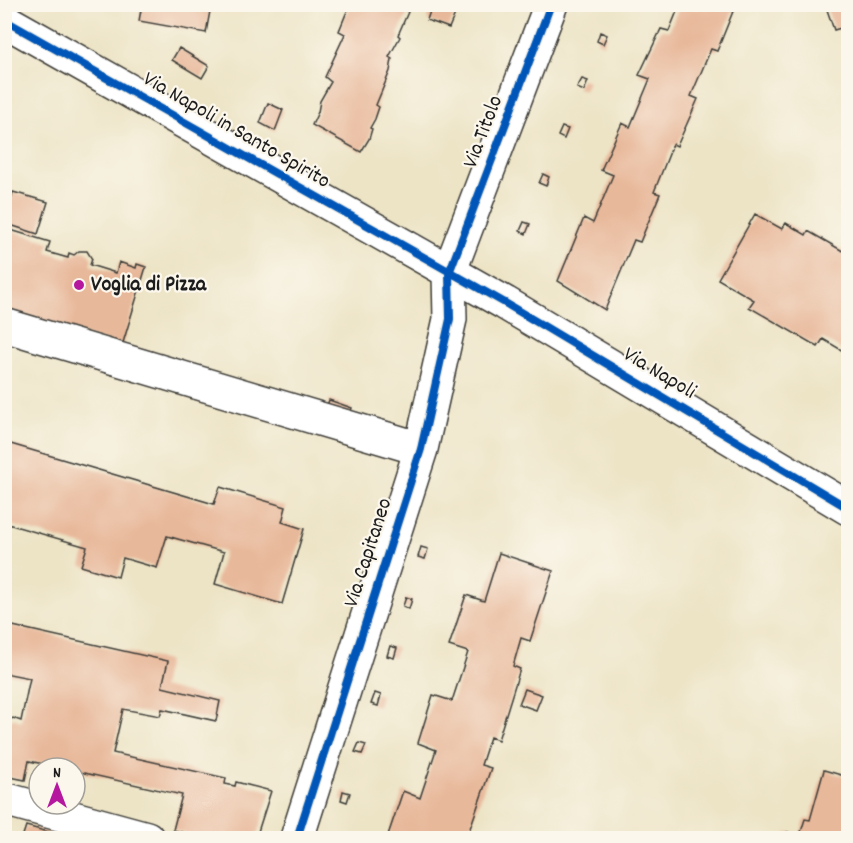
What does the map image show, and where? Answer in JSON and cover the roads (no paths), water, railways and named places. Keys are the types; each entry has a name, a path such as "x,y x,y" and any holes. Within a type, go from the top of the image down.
{"street":[{"name":"Via Titolo","path":"449,273 551,4"},
{"name":"Via Napoli in Santo Spirito","path":"4,20 449,273"},
{"name":"Via Capitaneo","path":"297,838 421,449 450,318 449,273"},
{"name":"Via Napoli","path":"449,273 515,309 849,508"},
{"path":"4,325 421,449"},
{"path":"4,799 147,838"}],"place":[{"name":"Voglia di Pizza","path":"79,285"}]}
